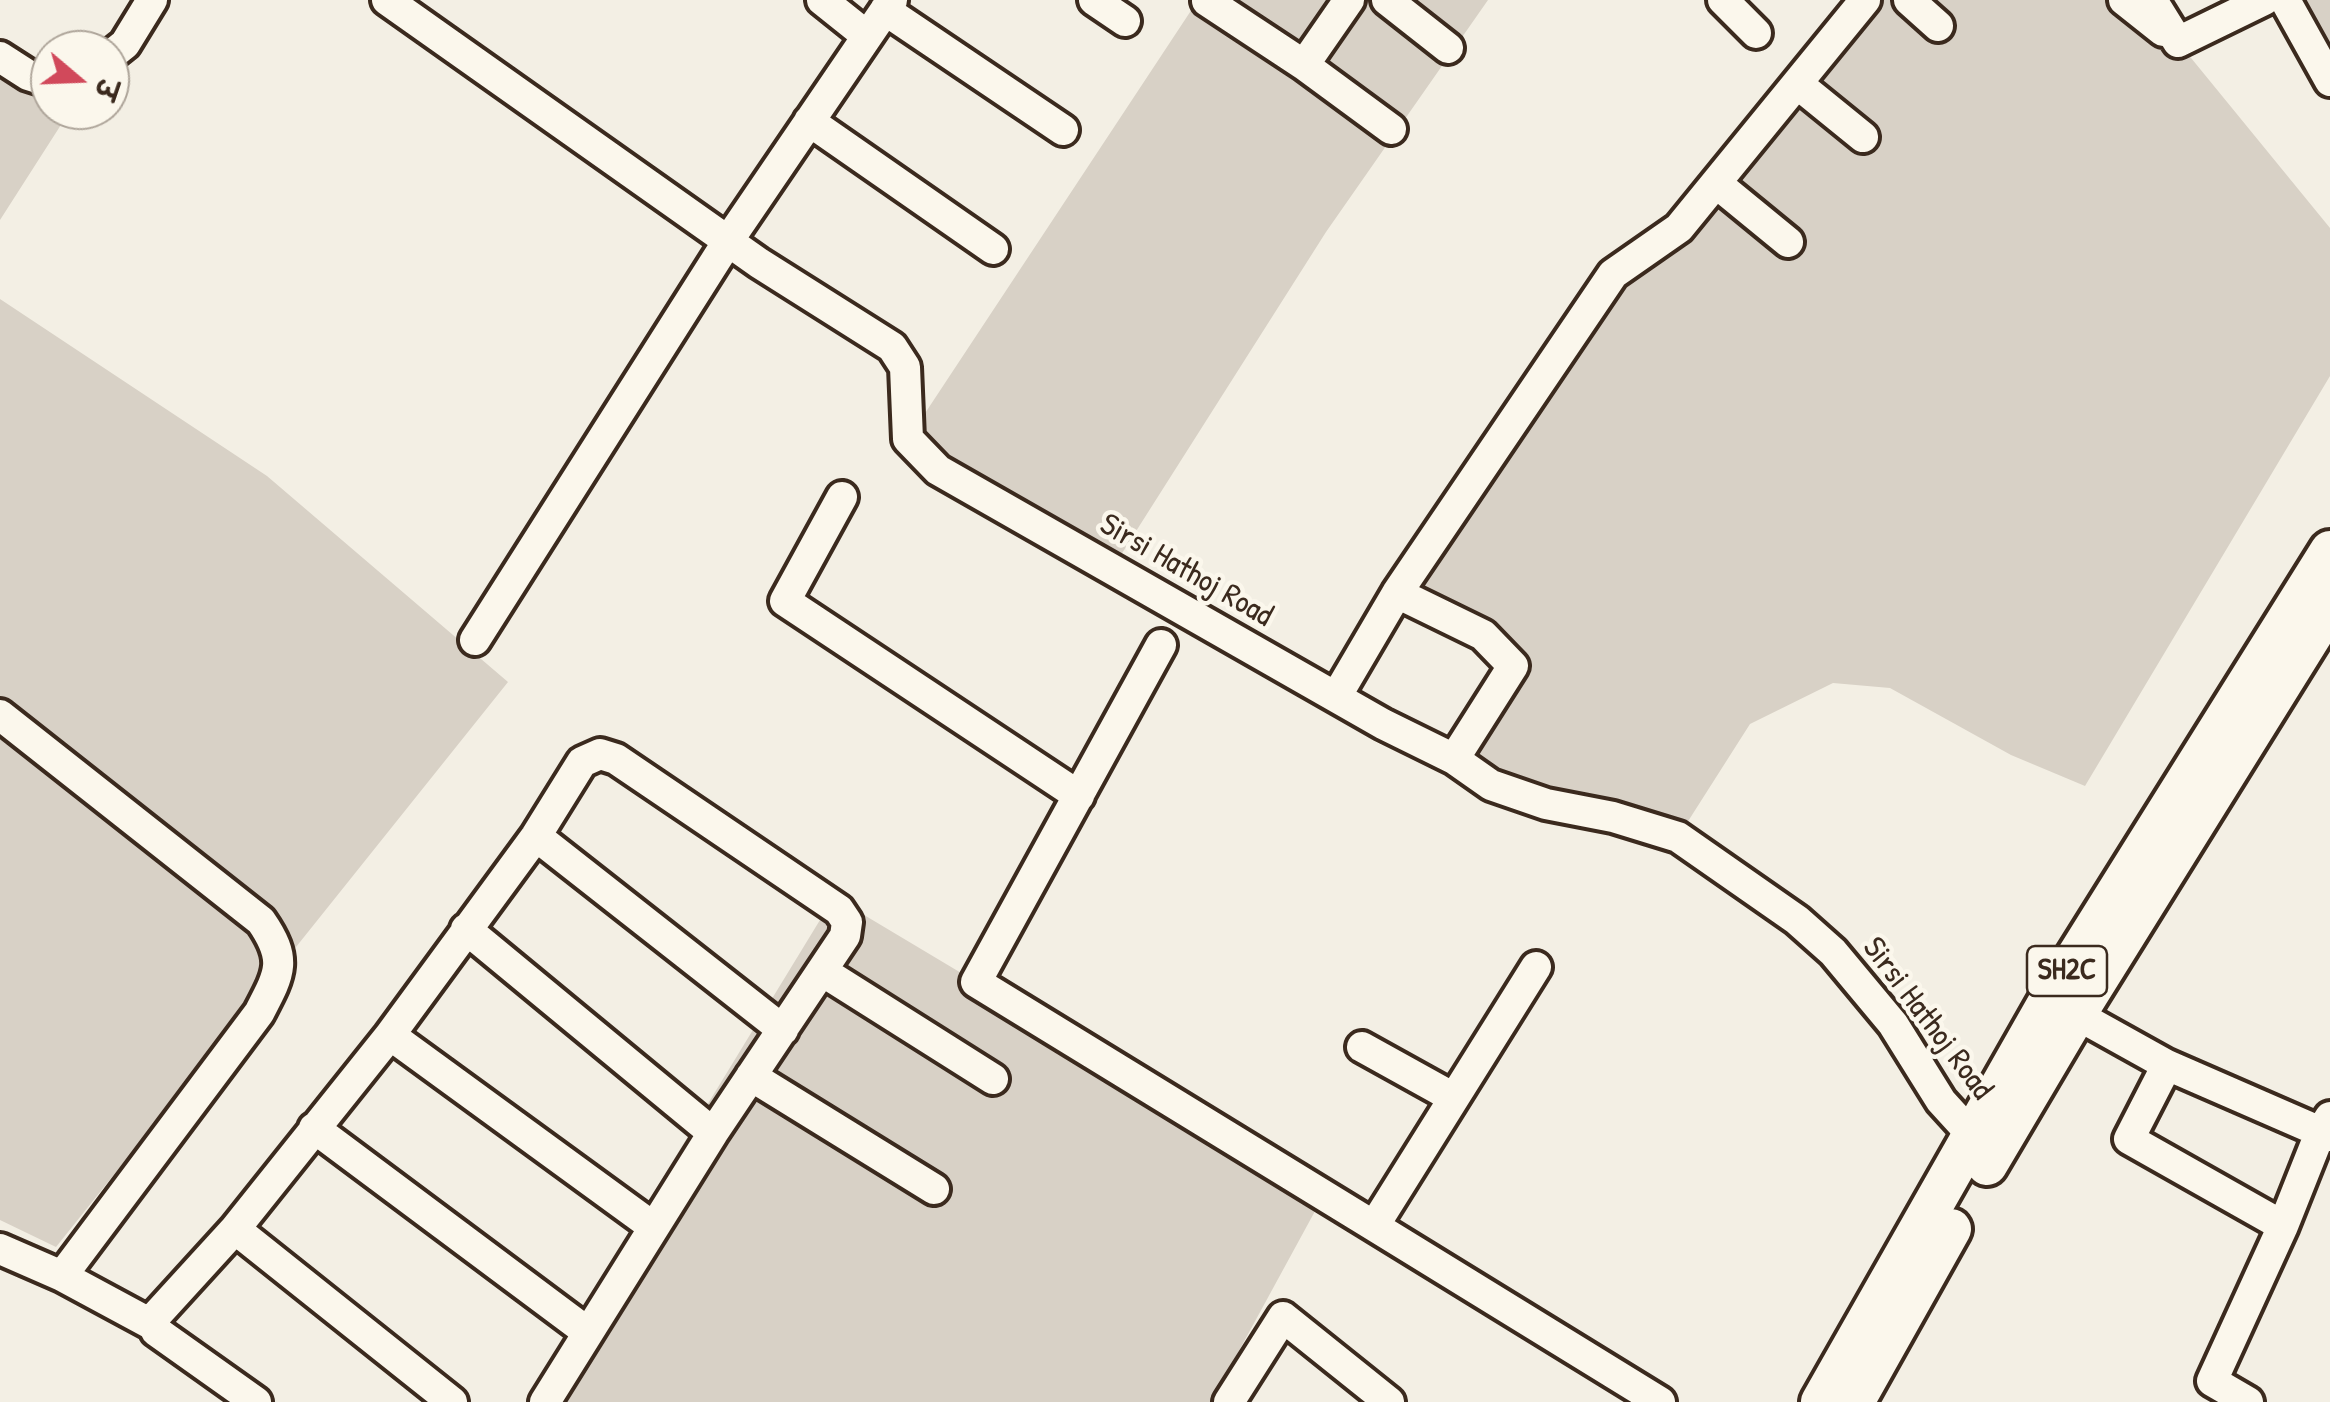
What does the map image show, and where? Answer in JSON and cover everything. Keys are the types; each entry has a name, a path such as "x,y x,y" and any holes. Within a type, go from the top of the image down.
{"main road":[{"name":"SH2C","path":"1822,1402 1983,1142 2330,551"},
{"name":"SH2C","path":"2062,1007 2326,621"},
{"name":"SH2C","path":"1854,1402 1983,1142"}],"street":[{"path":"130,36 152,0"},
{"path":"822,0 867,36"},
{"path":"1094,0 1125,21"},
{"path":"1304,65 1350,0"},
{"path":"1387,0 1448,48"},
{"path":"1723,0 1756,33"},
{"path":"1336,697 1397,593 1613,274 1679,228 1865,0"},
{"path":"1909,0 1938,26"},
{"path":"2124,0 2178,42"},
{"path":"2152,0 2178,42"},
{"path":"2178,42 2264,0"},
{"path":"2285,0 2330,81"},
{"path":"1207,1 1392,129"},
{"name":"Sirsi Hathoj Road","path":"400,4 728,241 892,347 905,367 908,440 938,470 1454,760 1490,786 1678,837 1797,920 1834,952 1881,1009 1941,1101 1983,1142"},
{"path":"475,640 728,241 888,5 1063,130"},
{"path":"0,57 30,76"},
{"path":"1799,85 1863,137"},
{"path":"810,121 993,250"},
{"path":"1716,183 1788,242"},
{"path":"842,497 785,601 1078,796"},
{"path":"1397,593 1483,636 1514,666 1454,760"},
{"path":"1161,646 976,982 1660,1402"},
{"path":"0,715 260,921 278,946 278,976 259,1013 62,1276"},
{"path":"151,1324 236,1229 390,1035 536,836 582,762 600,754 616,760 839,910 847,922 845,936 712,1132 544,1402"},
{"path":"536,836 783,1030"},
{"path":"466,930 712,1132"},
{"path":"1374,1226 1536,967"},
{"path":"822,971 993,1079"},
{"path":"2062,1007 2167,1065 2327,1129 2212,1381 2248,1402"},
{"path":"390,1035 652,1226"},
{"path":"1362,1047 1454,1098"},
{"path":"2167,1065 2128,1139 2284,1226"},
{"path":"751,1076 934,1189"},
{"path":"314,1128 586,1331"},
{"path":"236,1229 452,1402"},
{"path":"0,1249 62,1276 151,1324 256,1402"},
{"path":"1229,1402 1283,1317 1376,1398"}],"shaded area":[{"path":"1198,0 1488,0 1326,232 1112,569 908,439"},
{"path":"1873,0 2124,0 2178,42 2330,228 2330,376 2085,786 2011,755 1890,688 1833,683 1750,724 1678,837 1454,759 1513,666 1397,593 1613,274 1679,228"},
{"path":"2300,0 2330,0 2330,63"},
{"path":"0,70 30,92 30,130 58,130 0,220"},
{"path":"0,299 267,476 508,682 56,1247 0,1220"},
{"path":"834,897 1326,1191 1211,1402 526,1402"}]}
